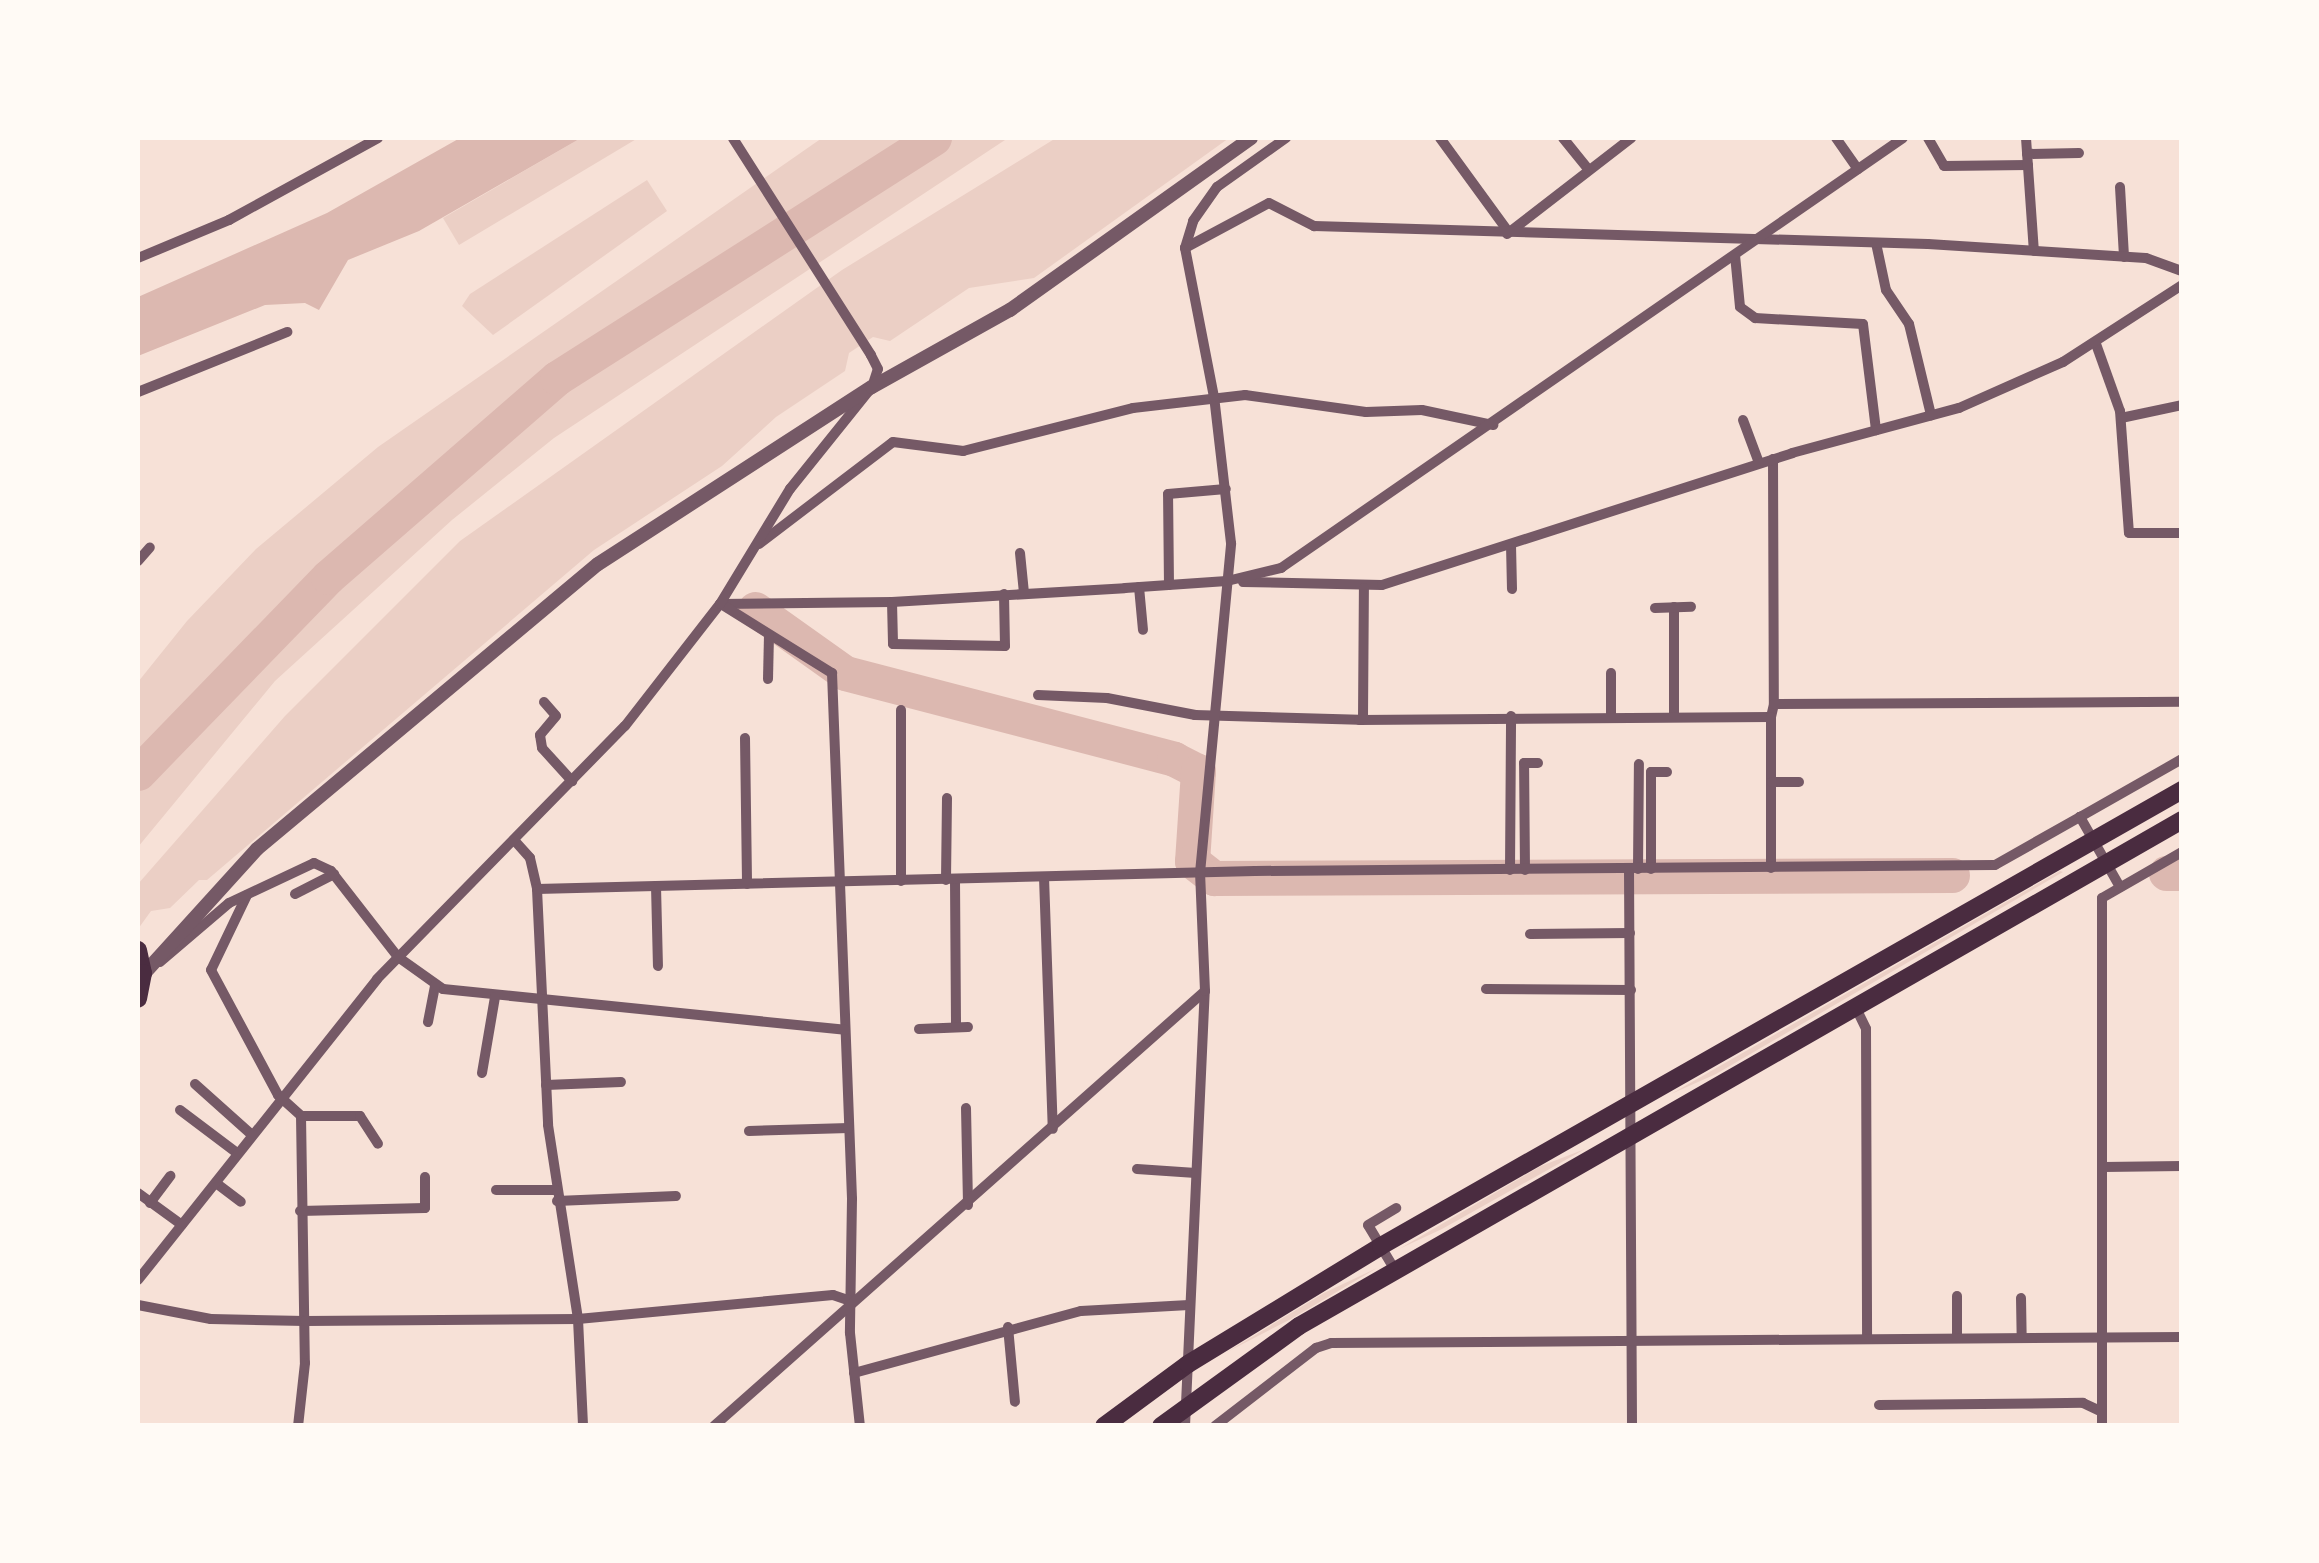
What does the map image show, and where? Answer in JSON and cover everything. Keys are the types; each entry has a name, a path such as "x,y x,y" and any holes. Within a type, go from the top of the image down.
{"main road":[{"path":"1104,1426 1188,1364 1380,1246 2182,790"},
{"path":"1161,1426 1185,1417 1299,1326 2182,820"},
{"path":"138,950 138,998"}],"street":[{"path":"138,258 229,220 378,138"},
{"path":"138,1277 216,1183 278,1095 398,957 625,726 720,604 790,489 872,387 878,369 871,355 733,138"},
{"path":"140,978 258,849 598,564 872,387 1010,310 1251,138"},
{"path":"1185,1417 1205,990 1200,873 1227,581 1226,489 1214,396 1186,248 1193,221 1218,187 1286,138"},
{"path":"1440,138 1507,232"},
{"path":"1564,138 1588,169"},
{"path":"1507,232 1631,138"},
{"path":"1836,138 1858,169"},
{"path":"1227,581 1280,568 1493,425 1903,138"},
{"path":"1928,138 1944,166 2079,153"},
{"path":"2026,138 2034,251"},
{"path":"2120,187 2124,256"},
{"path":"1186,248 1269,203 1314,226 1876,242 2124,256 2162,260 2182,271"},
{"path":"1876,242 1886,290 1909,324 1931,415"},
{"path":"1735,255 1740,306 1755,318 1863,324 1876,430"},
{"path":"720,604 892,602 1227,581 1364,588 1773,459 1986,398 2096,344 2182,285"},
{"path":"138,392 286,332"},
{"path":"2096,344 2121,418 2129,533 2182,533"},
{"path":"757,544 894,442 963,452 1133,408 1214,396 1260,396 1366,412 1422,410 1493,425"},
{"path":"2121,418 2182,405"},
{"path":"1744,420 1759,464"},
{"path":"1772,868 1773,459"},
{"path":"1169,585 1168,494 1226,489"},
{"path":"1511,544 1512,589"},
{"path":"138,560 150,547"},
{"path":"1020,554 1024,593"},
{"path":"1139,587 1143,630"},
{"path":"1364,588 1364,718"},
{"path":"892,602 893,644 1005,646 1004,594"},
{"path":"720,604 832,673 854,1373 860,1426"},
{"path":"1674,607 1674,716"},
{"path":"1655,608 1691,607"},
{"path":"768,679 770,634"},
{"path":"1611,673 1611,716"},
{"path":"1038,695 1106,698 1214,716 1364,718 1674,716 1772,710 2182,702"},
{"path":"544,702 556,716 539,741 572,781"},
{"path":"900,710 901,881"},
{"path":"1510,870 1511,716"},
{"path":"746,738 747,884"},
{"path":"537,888 1200,873 1995,866 2182,759"},
{"path":"1525,870 1524,763 1538,763"},
{"path":"1632,1426 1630,933 1640,764"},
{"path":"746,769 762,769"},
{"path":"1651,869 1650,772 1667,772"},
{"path":"1772,782 1800,782"},
{"path":"919,1029 962,1027 946,798"},
{"path":"2080,817 2120,887"},
{"path":"514,840 530,858 537,888 546,1085 556,1195 578,1319 583,1426"},
{"path":"2102,1426 2102,898 2182,852"},
{"path":"140,978 248,894 314,863 334,874 398,957 435,984 542,1004 845,1030"},
{"path":"295,894 334,874"},
{"path":"1044,877 1053,1129"},
{"path":"656,886 658,966"},
{"path":"248,894 212,970 278,1095 301,1116 360,1116 378,1144"},
{"path":"1530,934 1630,933"},
{"path":"428,1022 435,984"},
{"path":"1486,989 1631,990"},
{"path":"714,1426 968,1206 1205,990"},
{"path":"482,1073 495,997"},
{"path":"1855,1006 1866,1029 1866,1338"},
{"path":"546,1085 621,1082"},
{"path":"194,1084 251,1134"},
{"path":"966,1108 968,1206"},
{"path":"180,1110 237,1154"},
{"path":"298,1426 305,1321 301,1116"},
{"path":"749,1131 849,1128"},
{"path":"2104,1167 2182,1166"},
{"path":"1137,1169 1196,1173"},
{"path":"150,1202 170,1176"},
{"path":"300,1211 426,1208 424,1177"},
{"path":"216,1183 241,1202"},
{"path":"496,1190 676,1196"},
{"path":"138,1193 182,1226"},
{"path":"1394,1270 1368,1225 1396,1208"},
{"path":"138,1304 211,1320 305,1321 578,1319 833,1295 853,1302"},
{"path":"1956,1296 1957,1338"},
{"path":"2021,1298 2022,1336"},
{"path":"854,1373 1008,1327 1081,1311 1189,1305"},
{"path":"1008,1327 1014,1402"},
{"path":"1216,1426 1316,1348 1332,1343 2182,1337"},
{"path":"1879,1405 2083,1404 2102,1412"}],"shaded area":[{"path":"460,138 581,138 419,231 348,260 319,310 305,303 265,305 138,356 138,297 327,213"},
{"path":"581,138 638,138 459,245 443,218"},
{"path":"822,138 1008,138 554,438 452,520 275,681 138,847 138,682 187,621 256,549 378,447"},
{"path":"1056,138 1229,138 1034,278 969,288 890,341 873,337 849,353 845,371 776,417 722,466 594,550 207,880 199,880 170,908 151,911 138,929 138,884 285,716 460,541 842,270"},
{"path":"647,180 667,211 493,335 462,306 470,294"},
{"path":"2060,871 2063,872 1716,1074 1671,1094"},
{"path":"1585,1149 1442,1229 1399,1249 1541,1166"},
{"path":"1377,1268 1291,1319 1227,1352 1324,1293"}],"waterway":[{"path":"138,773 328,577 557,378 934,138"},
{"path":"755,609 845,673 1174,759 1198,771 1192,861 1214,878 1952,875"},
{"path":"2166,873 2182,873"}]}
